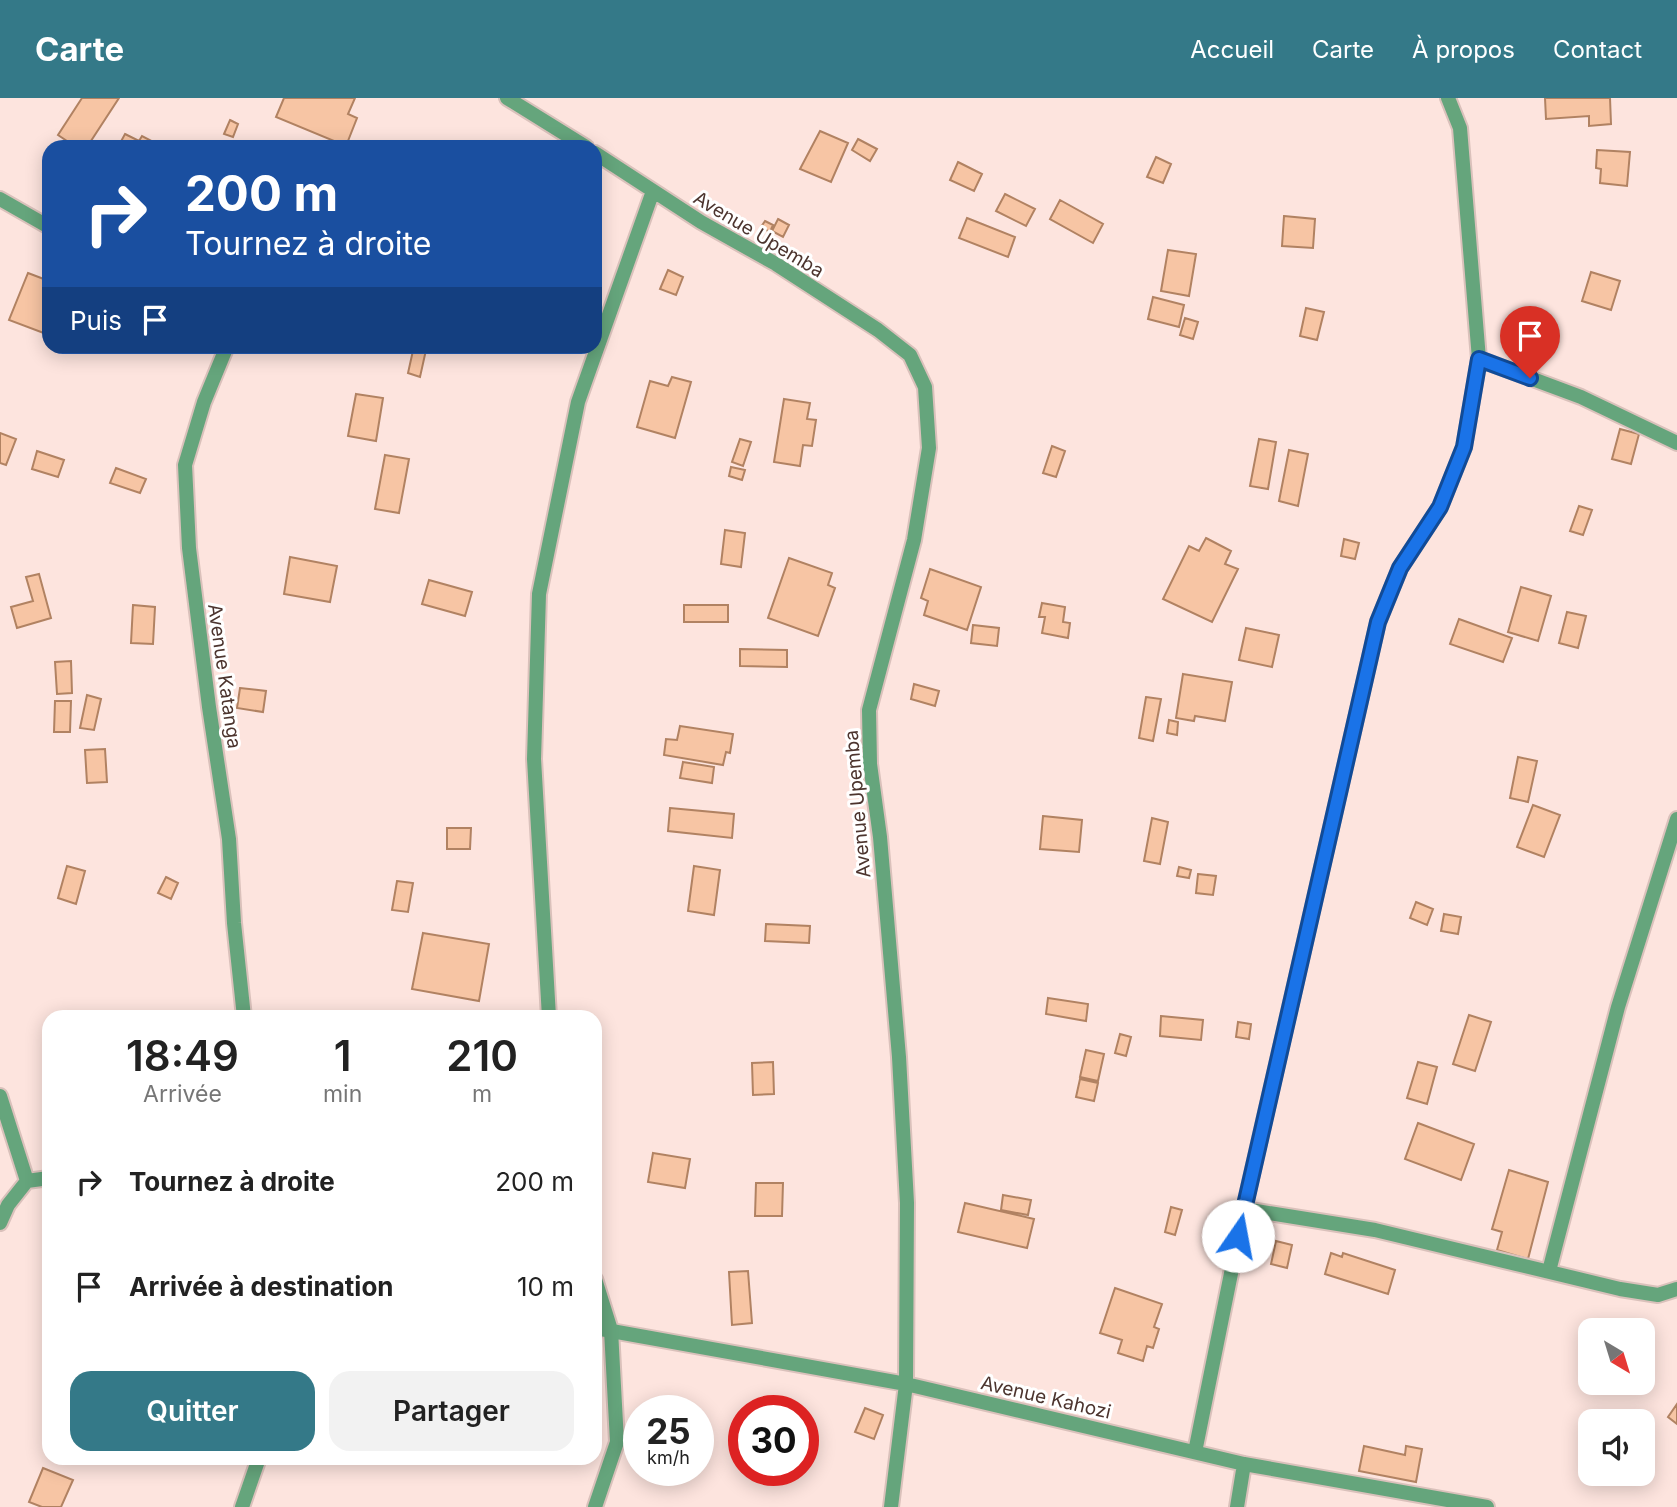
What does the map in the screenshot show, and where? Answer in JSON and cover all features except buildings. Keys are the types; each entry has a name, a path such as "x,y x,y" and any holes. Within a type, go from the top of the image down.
{"street":[{"path":"507,98 575,140"},
{"path":"1195,1452 1244,1209 1378,622 1400,568 1440,507 1464,447 1479,359 1460,128 1448,98"},
{"name":"Avenue Upemba","path":"602,158 878,330 910,355 925,387 929,448 916,527 869,710 870,764 884,878 906,1177 906,1384 891,1507"},
{"path":"602,334 653,191"},
{"path":"0,199 42,223"},
{"name":"Avenue Katanga","path":"224,354 204,402 185,466 189,548 229,839 243,1010"},
{"path":"549,1010 534,760 539,594 578,402 595,354"},
{"path":"1479,359 1581,397 1677,443"},
{"path":"1549,1271 1618,1007 1677,819"},
{"path":"0,1097 27,1181"},
{"path":"0,1223 8,1205 27,1181 42,1179"},
{"path":"1244,1209 1375,1230 1473,1256 1620,1289 1658,1295 1677,1289"},
{"path":"595,1507 617,1442 611,1330 602,1301"},
{"name":"Avenue Kahozi","path":"602,1329 906,1384 1244,1464 1487,1507"},
{"path":"1237,1507 1244,1464"},
{"path":"242,1507 257,1465"}],"route":[{"path":"1238,1236 1378,622 1400,568 1440,507 1464,447 1479,359 1530,378"}]}
